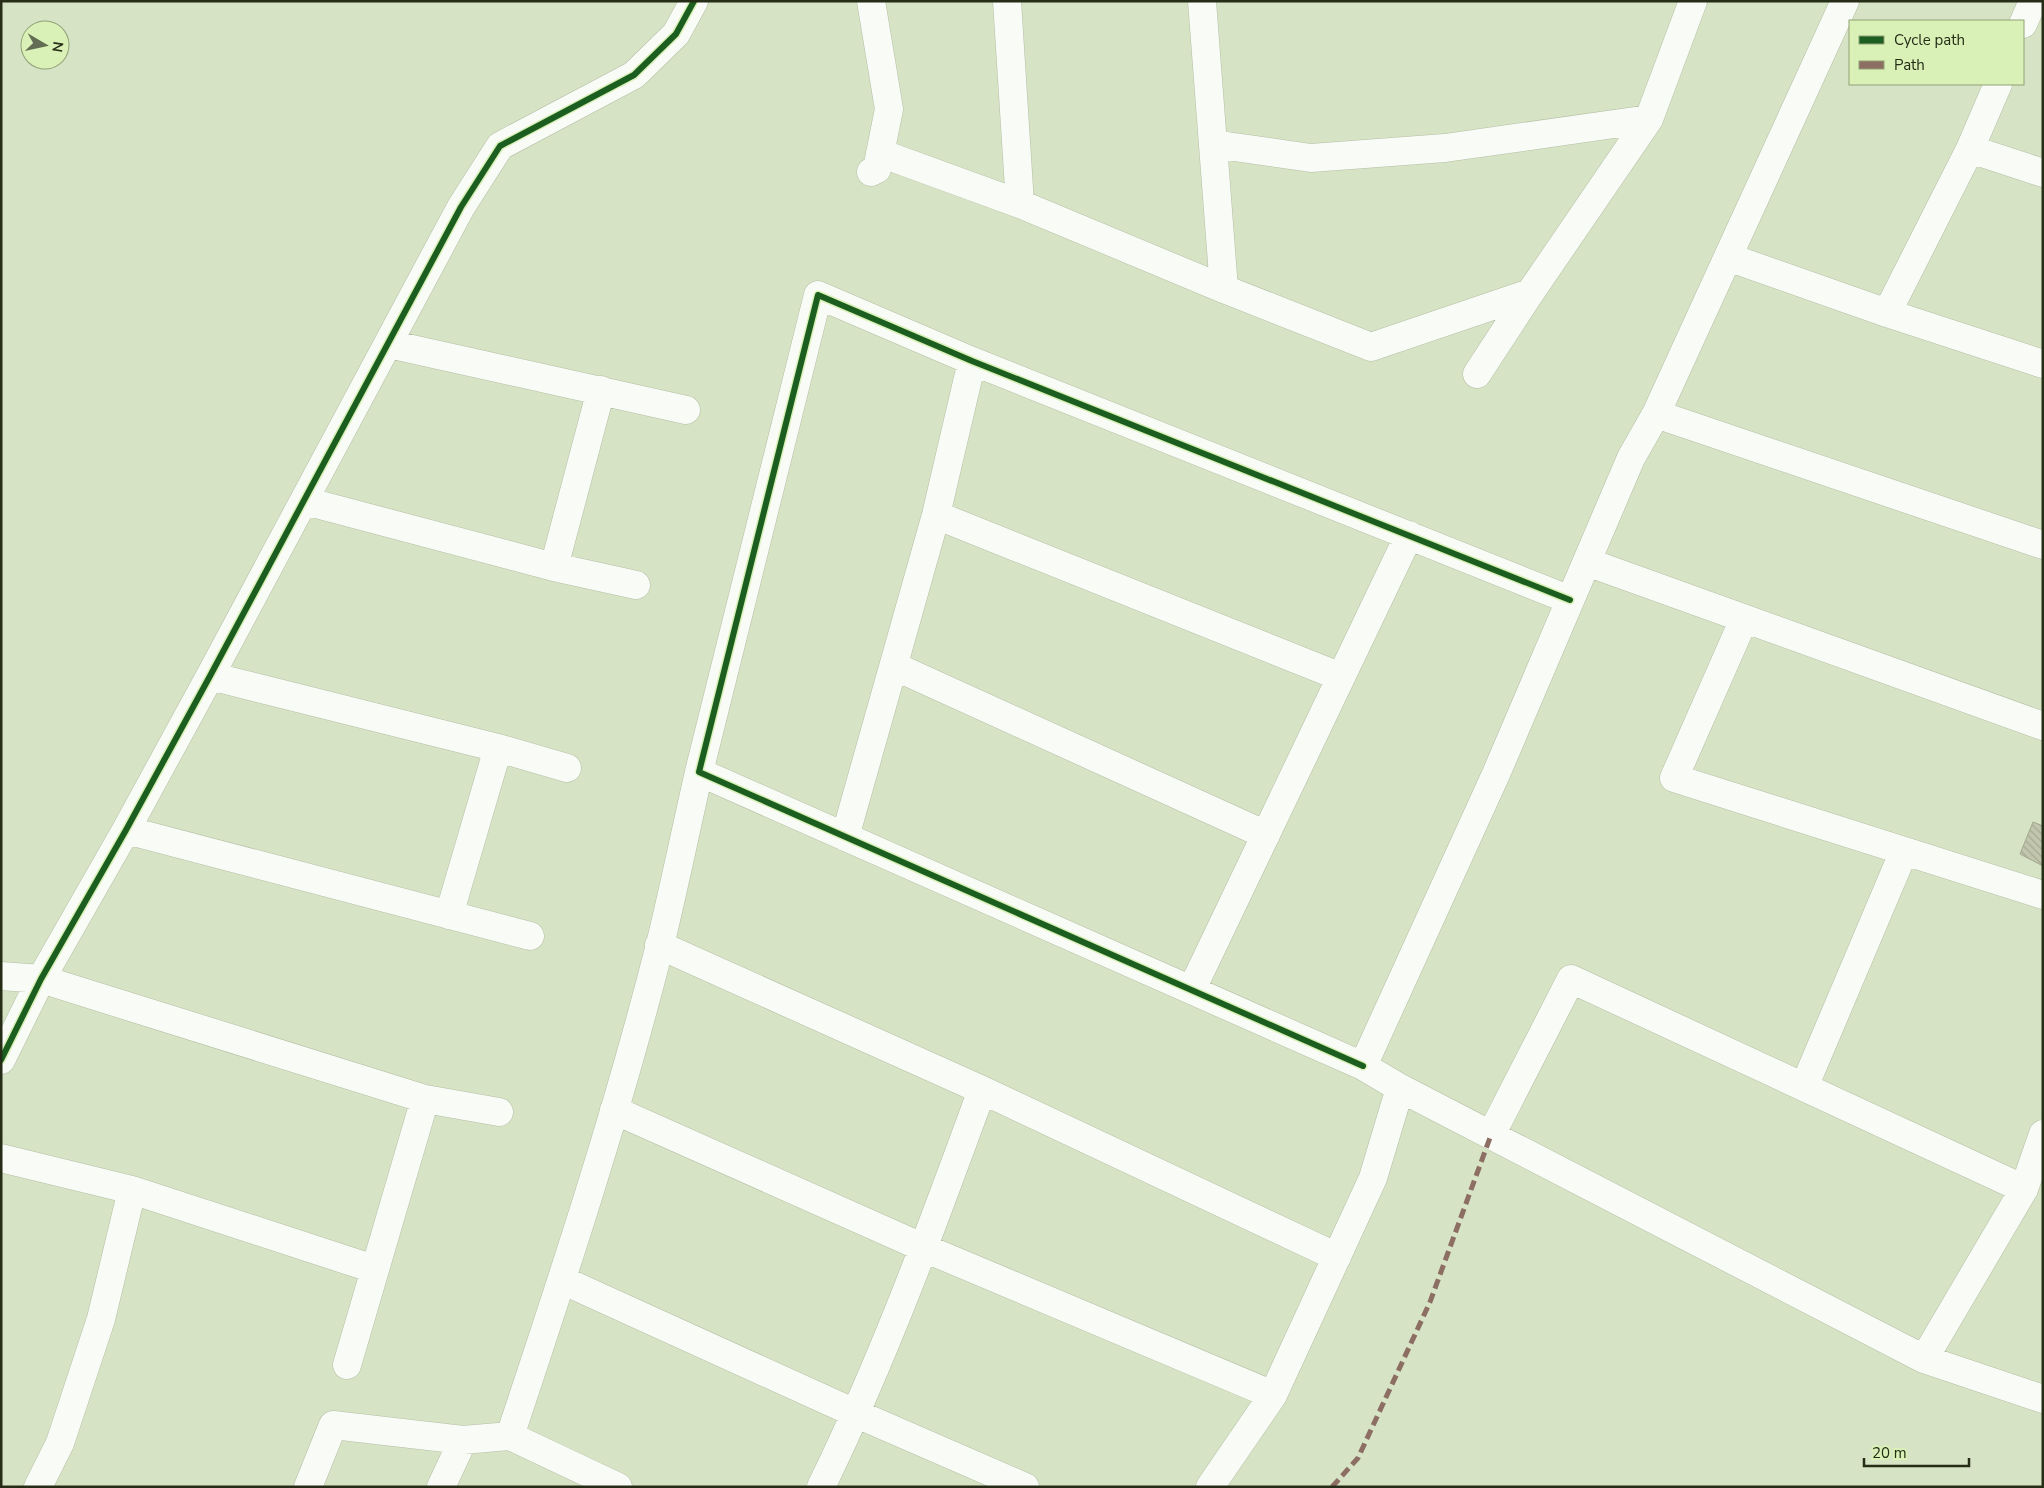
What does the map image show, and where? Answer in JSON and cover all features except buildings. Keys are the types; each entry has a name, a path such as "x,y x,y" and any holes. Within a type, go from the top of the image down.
{"street":[{"path":"1,1060 41,979 126,830 210,676 461,207 500,146 634,75 676,34 694,1"},
{"path":"871,1 889,109 876,163 1020,204 1224,290 1370,347 1530,293"},
{"path":"1007,1 1020,204"},
{"path":"1202,1 1224,290"},
{"path":"1477,374 1650,118 1693,1"},
{"path":"1363,1066 1496,774 1631,458 1656,414 1845,1"},
{"path":"2024,22 2033,1"},
{"path":"1886,313 1970,149 1998,85"},
{"path":"1213,144 1310,158 1445,148 1650,118"},
{"path":"1970,149 2043,173"},
{"path":"1728,257 1886,313 2043,364"},
{"path":"510,1436 562,1280 614,1110 660,945 699,772 818,295 972,361 1570,600"},
{"path":"389,344 686,410"},
{"path":"845,836 936,515 972,361"},
{"path":"554,567 601,390"},
{"path":"1656,414 2043,545"},
{"path":"305,501 554,567 636,585"},
{"path":"936,515 1341,677"},
{"path":"1192,989 1409,535"},
{"path":"1587,562 2043,726"},
{"path":"1744,619 1674,778 2043,895"},
{"path":"894,666 1266,835"},
{"path":"210,676 498,748 566,768"},
{"path":"449,915 498,748"},
{"path":"699,772 1363,1066 1400,1088 1924,1359 2043,1399"},
{"path":"126,830 530,936"},
{"path":"1804,1087 1904,851"},
{"path":"660,945 982,1090 1337,1256"},
{"path":"1,976 41,979 424,1099 498,1112"},
{"path":"1491,1135 1570,979 2024,1189"},
{"path":"1210,1487 1273,1395 1373,1178 1400,1088"},
{"path":"821,1487 857,1414 924,1248 982,1090"},
{"path":"347,1365 424,1099"},
{"path":"614,1110 924,1248 1273,1395"},
{"path":"1924,1359 2024,1189 2043,1134"},
{"path":"1,1158 132,1190 374,1269"},
{"path":"38,1487 60,1443 101,1319 132,1190"},
{"path":"562,1280 857,1414 1024,1487"},
{"path":"308,1487 333,1425 463,1440 510,1436 618,1487"},
{"path":"441,1487 463,1440"}],"marked path":[{"path":"1332,1487 1358,1458 1430,1302 1491,1135"}],"cycle path":[{"path":"1,1060 41,979 126,830 210,676 461,207 500,146 634,75 676,34 694,1"},
{"path":"1363,1066 699,772 818,295 972,361 1570,600"}]}
